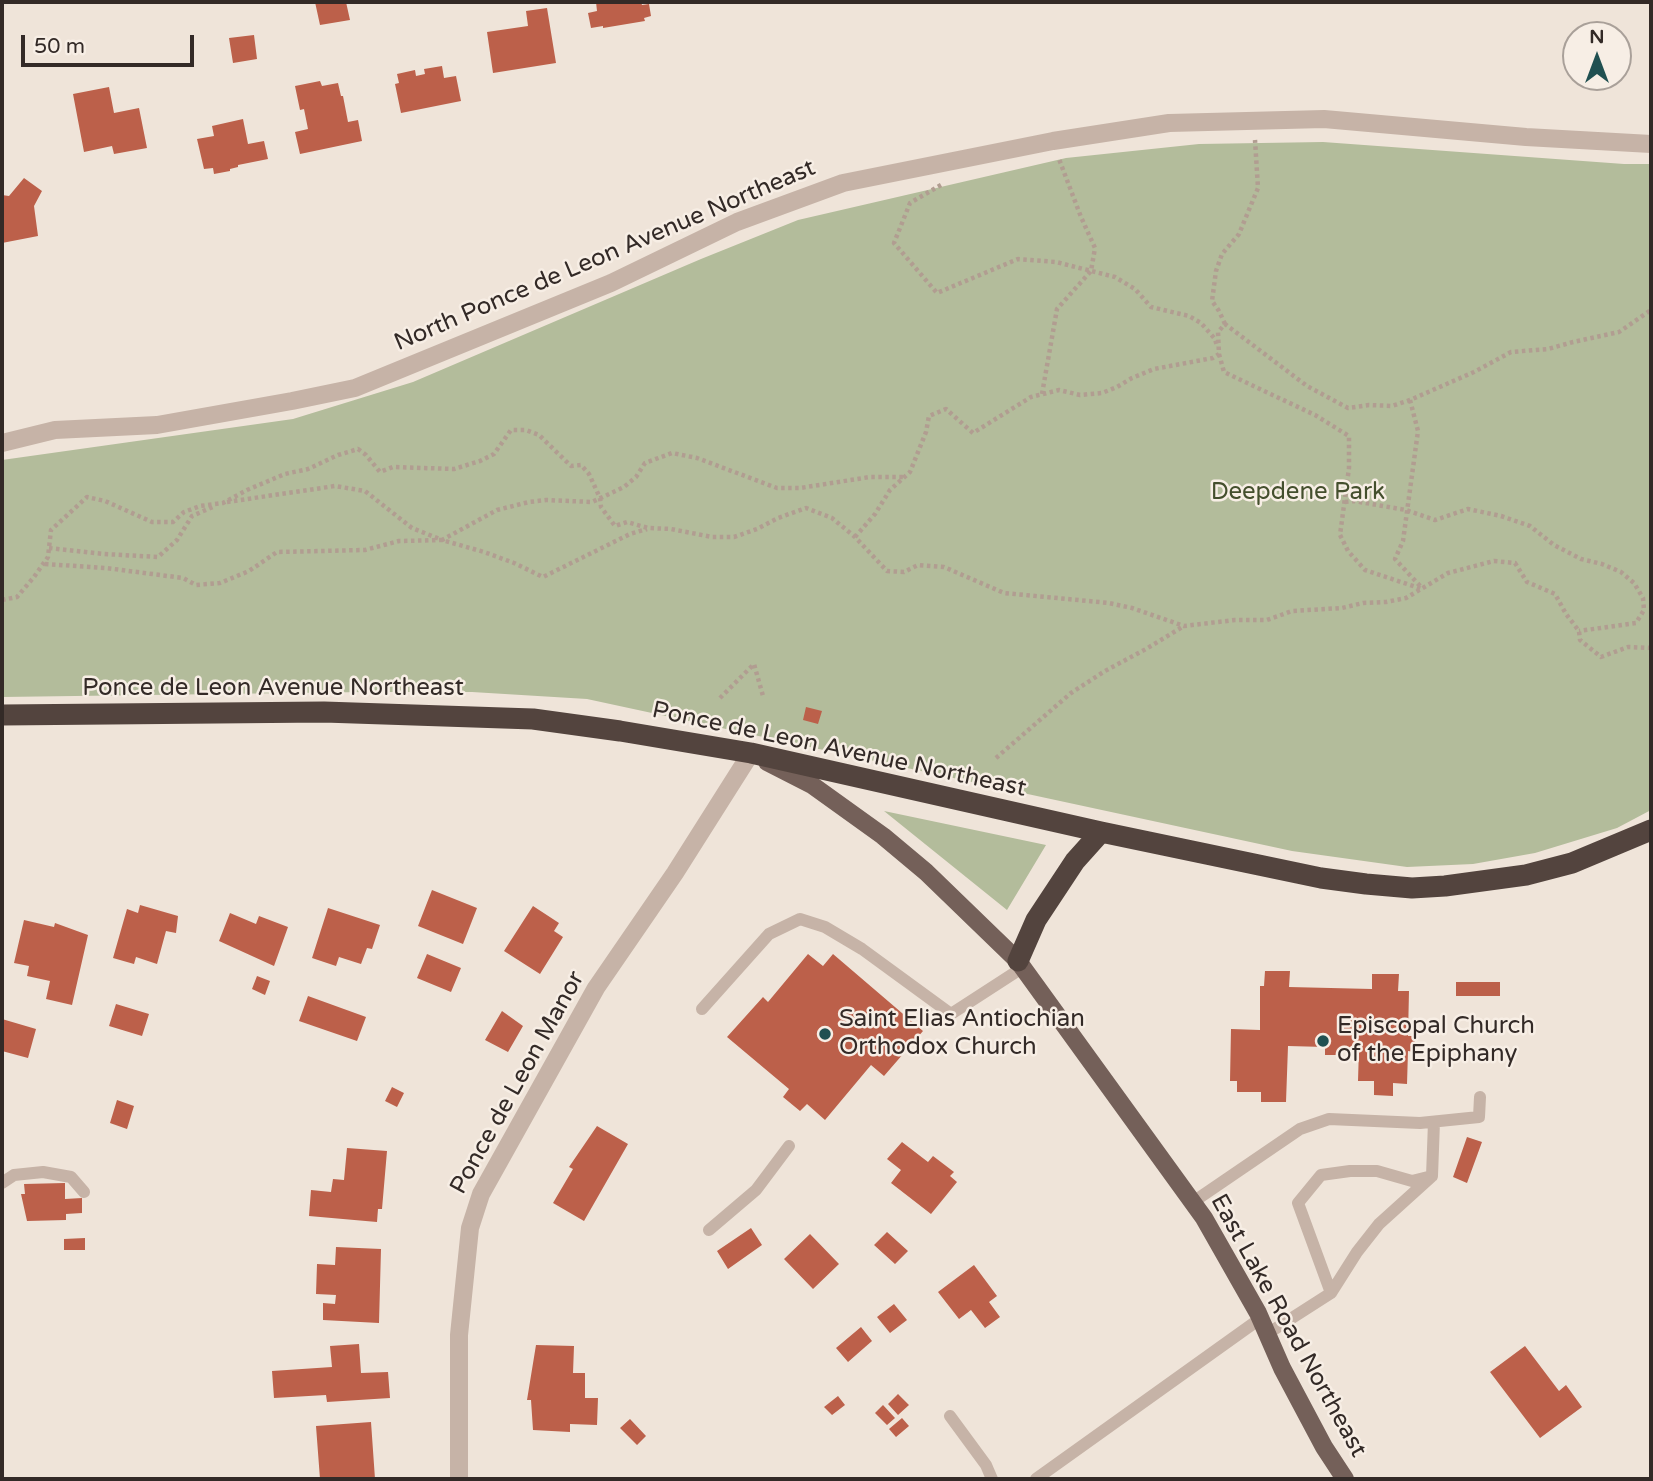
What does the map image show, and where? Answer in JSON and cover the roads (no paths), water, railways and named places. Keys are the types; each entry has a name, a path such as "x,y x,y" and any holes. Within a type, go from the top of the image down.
{"highway":[{"name":"Ponce de Leon Avenue Northeast","path":"2,715 324,712 520,719 620,731 751,753 1101,832 1321,878 1412,888 1526,875 1572,863 1651,830"},
{"path":"1020,964 1036,920 1075,861 1101,832"}],"main road":[{"name":"East Lake Road Northeast","path":"751,753 812,785 883,836 926,872 1020,964 1204,1218 1264,1326 1282,1368 1324,1447 1345,1479"}],"street":[{"name":"North Ponce de Leon Avenue Northeast","path":"2,443 55,430 157,425 355,388 618,279 737,222 843,183 1064,139 1169,123 1324,120 1526,137 1651,144"},
{"name":"Ponce de Leon Manor","path":"459,1479 459,1335 470,1228 481,1194 596,988 675,873 751,753"}],"lane":[{"path":"702,1009 769,934 800,919 825,927 862,949 951,1014 1020,964"},
{"path":"1193,1202 1300,1129 1329,1119 1420,1123 1479,1117 1480,1097"},
{"path":"1036,1479 1264,1326 1331,1293 1379,1224 1432,1176 1434,1122"},
{"path":"709,1230 756,1190 789,1146"},
{"path":"1331,1293 1298,1203 1321,1175 1377,1171 1412,1181 1432,1176"},
{"path":"2,1183 14,1175 43,1172 71,1177 84,1192"},
{"path":"950,1416 986,1465 992,1479"}],"place":[{"name":"Saint Elias Antiochian Orthodox Church","path":"825,1034"},
{"name":"Episcopal Church of the Epiphany","path":"1323,1041"}],"park label":[{"name":"Deepdene Park","path":"1298,493"}]}
